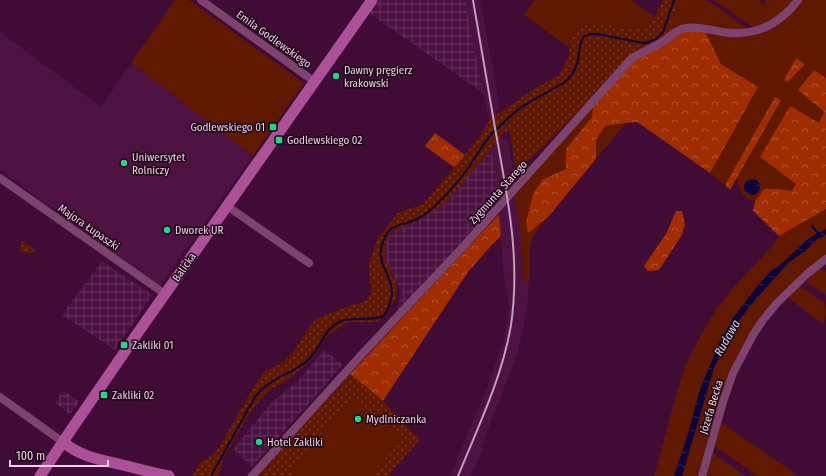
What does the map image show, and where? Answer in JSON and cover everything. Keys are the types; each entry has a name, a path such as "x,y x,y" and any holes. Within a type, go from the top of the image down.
{"street":[{"name":"Emila Godlewskiego","path":"201,0 314,82"},
{"name":"Balicka","path":"40,476 165,294 372,0"},
{"name":"Zygmunta Starego","path":"252,476 363,353 462,248 632,58 663,41 679,30 685,28 729,33 754,31 774,23 784,16 798,0"},
{"name":"Majora Łupaszki","path":"0,178 165,294"},
{"path":"227,206 309,263"},
{"name":"Józefa Becka","path":"702,476 722,402 733,373 753,335 777,303 804,276 826,259"},
{"path":"0,397 78,452 93,458 169,476"}],"shaded area":[{"path":"175,0 189,0 304,83 253,156 131,63"},
{"path":"379,0 465,0 483,93 369,13"},
{"path":"465,0 480,0 499,101 497,113 502,138 507,139 530,247 529,280 527,312 517,355 481,447 483,448 471,476 450,476 485,393 504,340 509,309 503,269 499,214 500,188 491,150 494,141"},
{"path":"535,0 631,0 655,17 644,28 616,27 609,24 586,24 575,29 571,35 569,47 524,15"},
{"path":"663,0 679,0 671,22 670,34 649,47 581,109 516,173 510,131 503,133 491,150 444,204 416,222 391,232 386,242 385,259 397,286 396,299 378,322 347,322 324,339 313,358 287,380 268,391 251,411 222,460 222,467 217,476 193,475 199,463 214,454 223,441 253,388 265,371 282,363 294,351 309,327 316,319 365,301 371,294 369,262 378,237 398,213 423,204 480,136 489,120 534,89 559,75 569,56 571,35 575,29 595,23 609,24 622,28 642,28 651,23"},
{"path":"679,0 709,1 750,30 670,34 671,22"},
{"path":"714,0 758,0 764,5 766,0 795,0 782,14 754,28"},
{"path":"800,0 826,0 826,78 814,70 798,90 824,112 796,184 791,191 764,189 755,201 746,198 742,193 737,177 749,158 775,97 725,185 710,173 757,87 721,64 705,31 757,32"},
{"name":"Uniwersytet Rolniczy","path":"0,32 101,107 131,63 253,156 160,286 0,170"},
{"path":"593,106 593,117 566,149 566,169 543,179 528,232 549,216 531,241 529,253 529,280 523,282 520,226 514,196"},
{"path":"626,123 596,159 596,140 605,126"},
{"path":"491,150 500,188 490,214 397,313 401,291 385,259 386,242 391,232 416,222 444,204"},
{"path":"826,209 826,229 807,240 779,266 771,271 733,318 719,344 674,476 654,476 686,364 716,309 733,288 773,245 779,236"},
{"path":"826,235 826,257 798,279 750,339 700,476 682,476 714,368 738,322 749,307 788,263 805,251 817,239"},
{"path":"21,240 34,249 34,253 20,252"},
{"path":"102,261 152,295 115,350 62,315"},
{"path":"820,268 826,272 826,295 807,283 807,280"},
{"path":"801,287 824,302 825,319 823,324 787,297 796,288"},
{"path":"324,350 343,365 252,467 233,449 272,402 297,382"},
{"path":"350,374 383,401 420,440 387,476 369,476 402,441 356,397 288,470 294,476 257,476"},
{"path":"63,390 79,402 70,414 55,403"},
{"name":"Mydlniczanka","path":"356,397 403,441 369,476 294,476 288,470"},
{"path":"720,422 799,476 758,476 713,445"},
{"path":"711,452 746,476 705,476"}],"green space":[{"path":"686,30 705,31 721,64 758,87 710,173 637,122 605,126 596,140 596,159 549,216 528,233 526,223 533,194 543,179 566,169 566,149 592,117 593,106 635,58"},
{"path":"796,58 805,64 788,82 784,80"},
{"path":"814,70 826,78 826,209 779,236 753,211 755,201 764,189 791,191 796,184 760,157 790,106 819,123 824,112 798,90"},
{"path":"775,97 781,100 730,190 725,185"},
{"path":"435,133 465,155 455,168 425,146"},
{"path":"676,211 682,211 685,224 682,235 659,270 648,271 644,266 666,234"},
{"path":"499,214 501,236 468,272 383,401 350,374"}],"water":[{"path":"752,179 758,181 760,187 758,193 752,195 746,193 744,187 746,181"},
{"name":"Rudawa","path":"826,229 826,235 817,239 805,251 788,263 749,307 738,322 714,368 682,476 674,476 688,434 700,389 719,344 733,318 771,271 779,266 807,240"}],"waterway":[{"path":"211,476 255,397 262,390 275,380 307,361 316,351 330,329 341,321 377,318 385,314 392,297 390,280 382,262 381,255 381,248 386,234 392,228 416,220 433,208 443,199 469,167 491,135 505,121 520,108 565,82 576,67 584,36 597,34 647,43 656,39 663,32 674,0"},
{"path":"812,226 819,234"}],"railway":[{"path":"458,476 496,383 507,345 514,300 513,250 508,202 473,0"}],"place":[{"name":"Dawny pręgierz krakowski","path":"336,76"},
{"name":"Godlewskiego 01","path":"273,127"},
{"name":"Godlewskiego 02","path":"279,140"},
{"name":"Uniwersytet Rolniczy","path":"124,163"},
{"name":"Dworek UR","path":"167,230"},
{"name":"Zakliki 01","path":"124,345"},
{"name":"Zakliki 02","path":"104,395"},
{"name":"Mydlniczanka","path":"358,419"},
{"name":"Hotel Zakliki","path":"259,442"}]}
